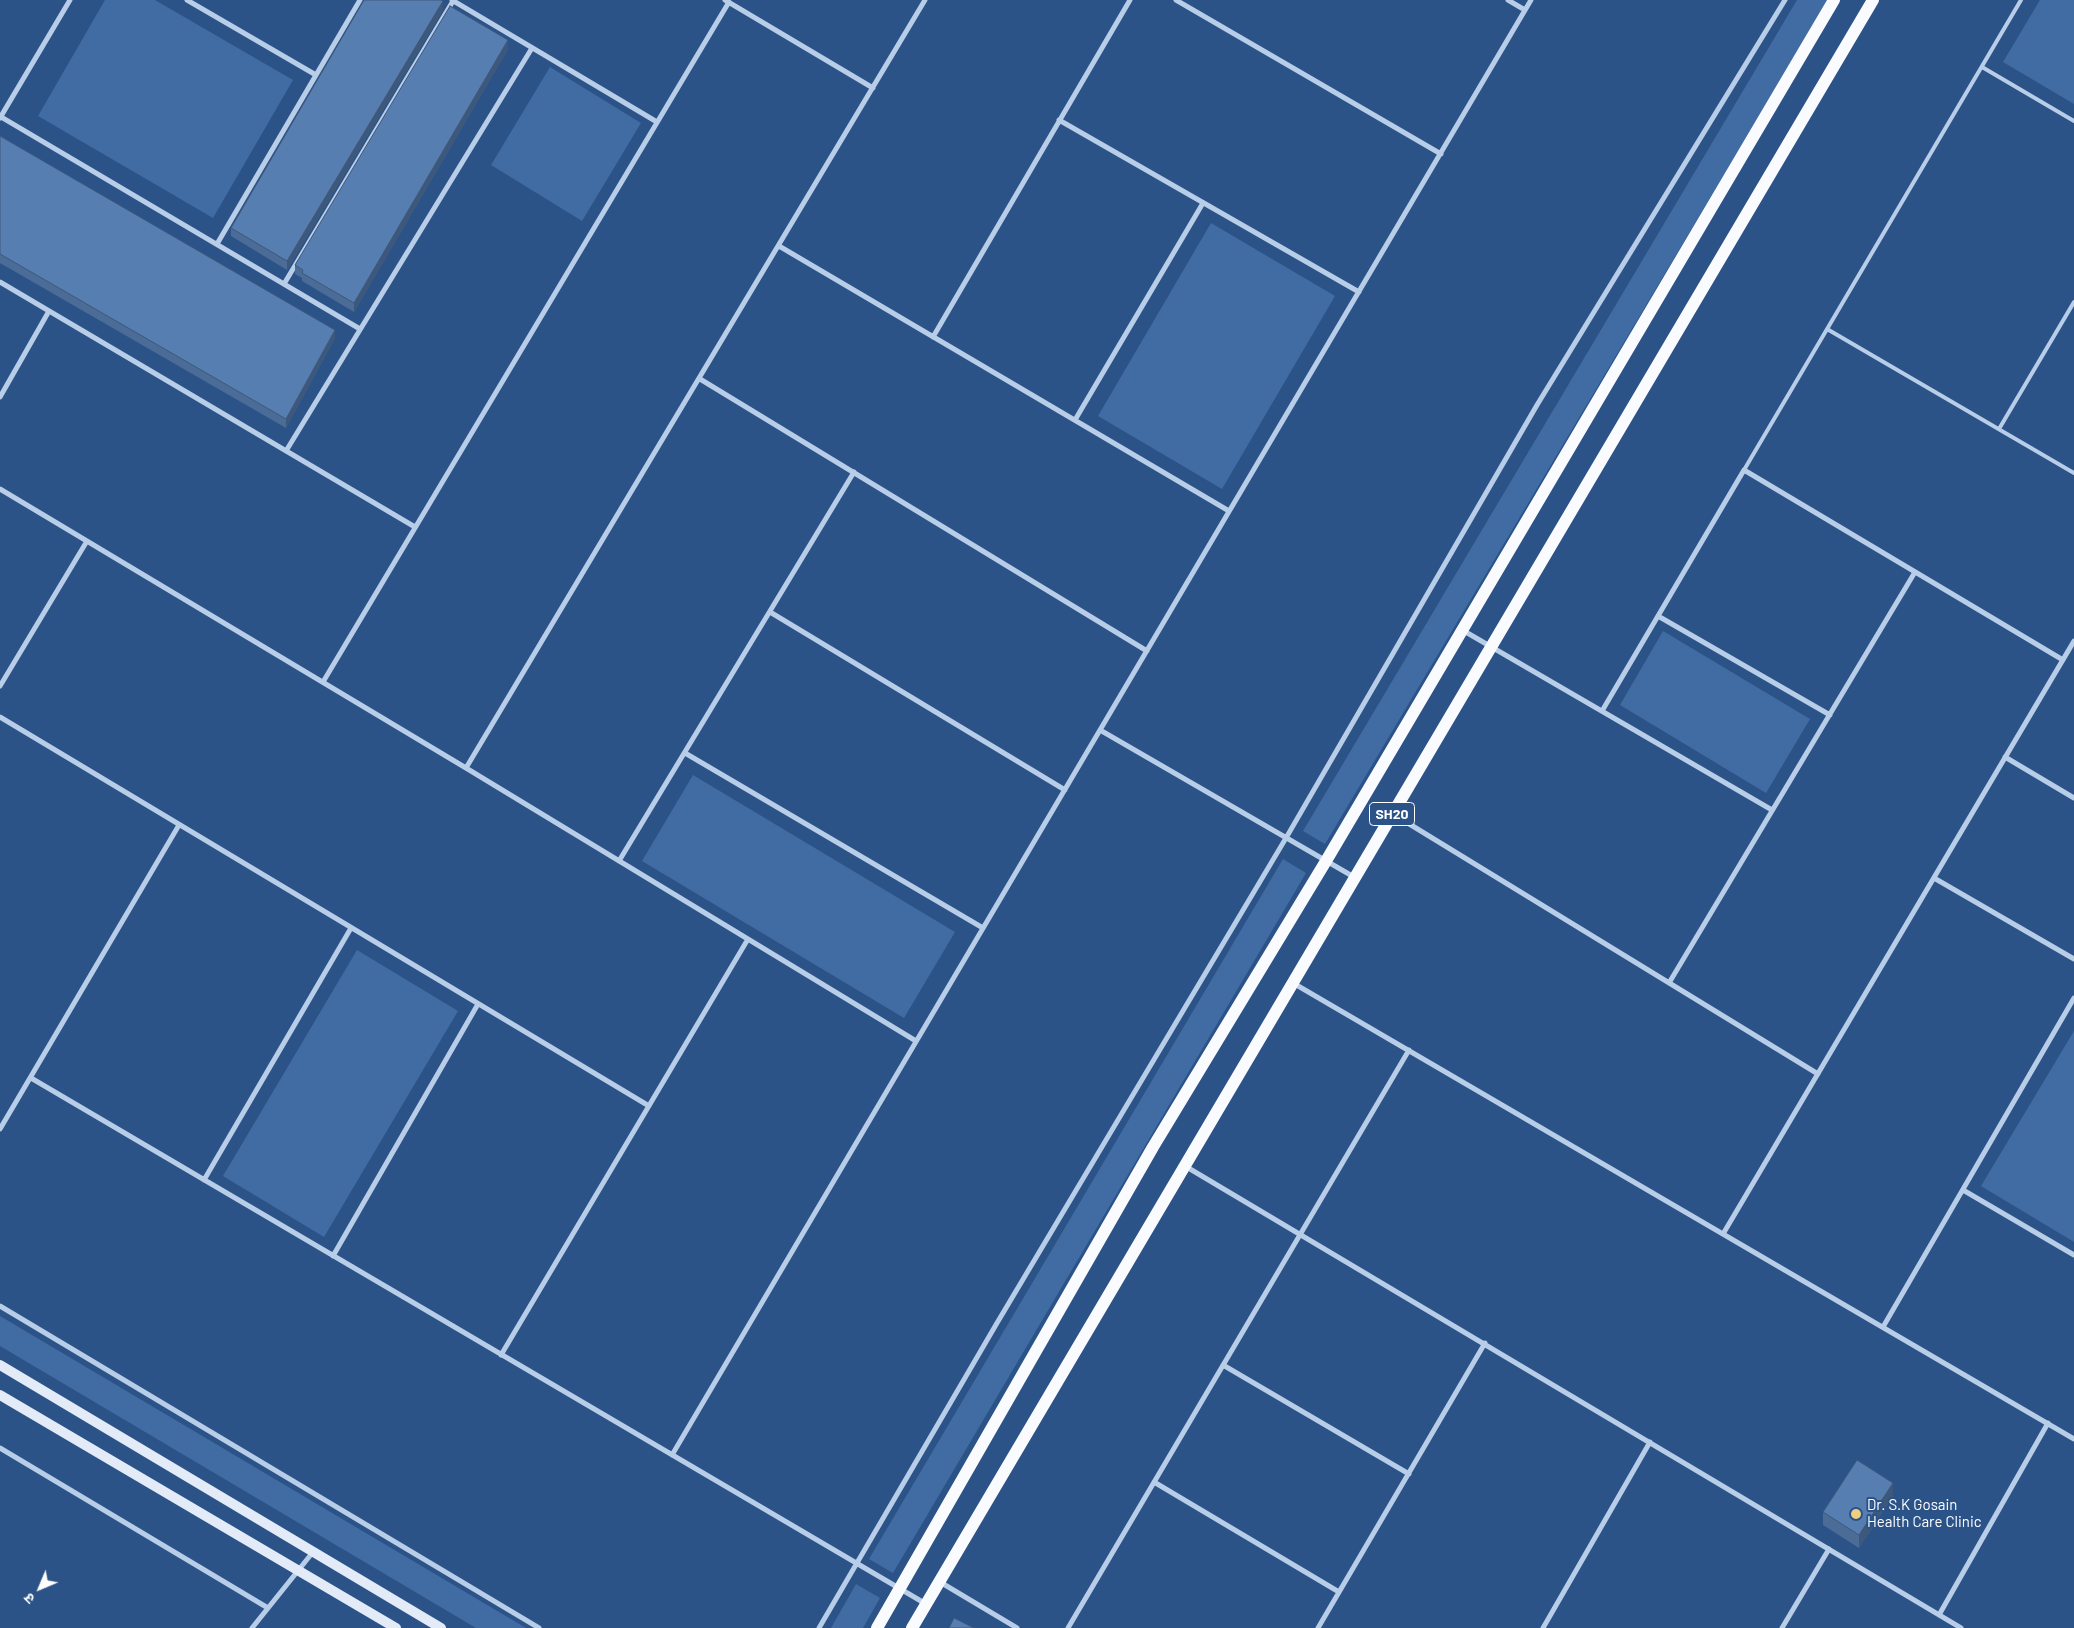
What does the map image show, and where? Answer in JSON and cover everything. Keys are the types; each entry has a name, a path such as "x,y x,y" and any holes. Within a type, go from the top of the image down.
{"main road":[{"name":"SH20","path":"877,1628 1153,1147 1326,862 1834,0"},
{"name":"SH20","path":"912,1628 1873,0"}],"street":[{"path":"70,0 1,118 360,329"},
{"path":"187,0 316,75"},
{"path":"217,244 360,0"},
{"path":"284,284 452,0 657,122"},
{"path":"466,768 925,0"},
{"path":"933,337 1130,0"},
{"path":"1176,0 1440,154"},
{"path":"1508,0 1525,10"},
{"path":"672,1455 1531,0"},
{"path":"819,1628 997,1323 1286,838 1537,404 1785,0"},
{"path":"323,682 657,122 727,1 873,88"},
{"path":"286,451 532,48"},
{"path":"1059,120 1359,292"},
{"path":"1075,420 1203,203"},
{"path":"779,246 1229,511"},
{"path":"0,282 415,527"},
{"path":"0,397 50,311"},
{"path":"700,379 1147,651"},
{"path":"1602,711 1744,470 2063,660"},
{"path":"619,861 854,472"},
{"path":"0,489 466,768 916,1041"},
{"path":"1,683 87,541"},
{"path":"1669,983 1915,572"},
{"path":"770,612 1065,790"},
{"path":"1658,616 1830,715"},
{"path":"1462,630 1772,810"},
{"path":"1723,1234 2074,641"},
{"path":"0,717 649,1106"},
{"path":"1100,730 1355,877"},
{"path":"685,753 983,928"},
{"path":"2005,757 2074,798"},
{"path":"1392,814 1818,1074"},
{"path":"0,1130 180,825"},
{"path":"1934,878 2074,959"},
{"path":"204,1180 351,928"},
{"path":"501,1355 748,939"},
{"path":"1293,982 2074,1439"},
{"path":"1883,1327 2074,998"},
{"path":"333,1256 478,1004"},
{"path":"1068,1628 1409,1050"},
{"path":"30,1078 926,1604"},
{"path":"1185,1165 1961,1628"},
{"path":"1963,1190 2074,1255"},
{"path":"0,1306 539,1628"},
{"path":"1318,1628 1485,1343"},
{"path":"0,1365 441,1628"},
{"path":"1223,1366 1409,1474"},
{"path":"0,1395 391,1626"},
{"path":"1939,1615 2048,1423"},
{"path":"1544,1628 1650,1442"},
{"path":"0,1448 268,1608"},
{"path":"1154,1482 1339,1592"},
{"path":"1782,1628 1829,1549"},
{"path":"252,1628 313,1552"},
{"path":"939,1582 1017,1628"}],"lane":[{"path":"1744,470 2021,0"},
{"path":"1982,67 2074,121"},
{"path":"1999,429 2074,302"},
{"path":"1827,329 2074,473"}],"shaded area":[{"path":"105,0 155,0 293,80 213,218 38,116"},
{"path":"1797,0 1828,0 1325,844 1303,831"},
{"path":"2040,0 2074,0 2074,104 2003,62"},
{"path":"550,67 641,123 582,221 491,165"},
{"path":"1211,223 1335,296 1222,489 1098,416"},
{"path":"1663,631 1810,719 1766,793 1620,705"},
{"path":"693,775 955,932 904,1018 642,861"},
{"path":"1283,859 1306,873 893,1573 869,1559"},
{"path":"357,950 458,1011 324,1237 223,1176"},
{"path":"2074,1031 2074,1242 1981,1186"},
{"path":"0,1316 526,1628 476,1628 0,1346"},
{"path":"856,1584 880,1598 863,1628 831,1628"}],"building":[{"path":"364,0 443,1 287,261 231,228"},
{"path":"450,6 508,40 354,303 302,273 303,270 295,265"},
{"path":"0,136 335,330 286,419 0,254"},
{"path":"1857,1460 1893,1483 1859,1535 1823,1512"},
{"path":"954,1618 974,1628 949,1628"}],"place":[{"name":"Dr. S.K Gosain Health Care Clinic","path":"1856,1514"}]}
